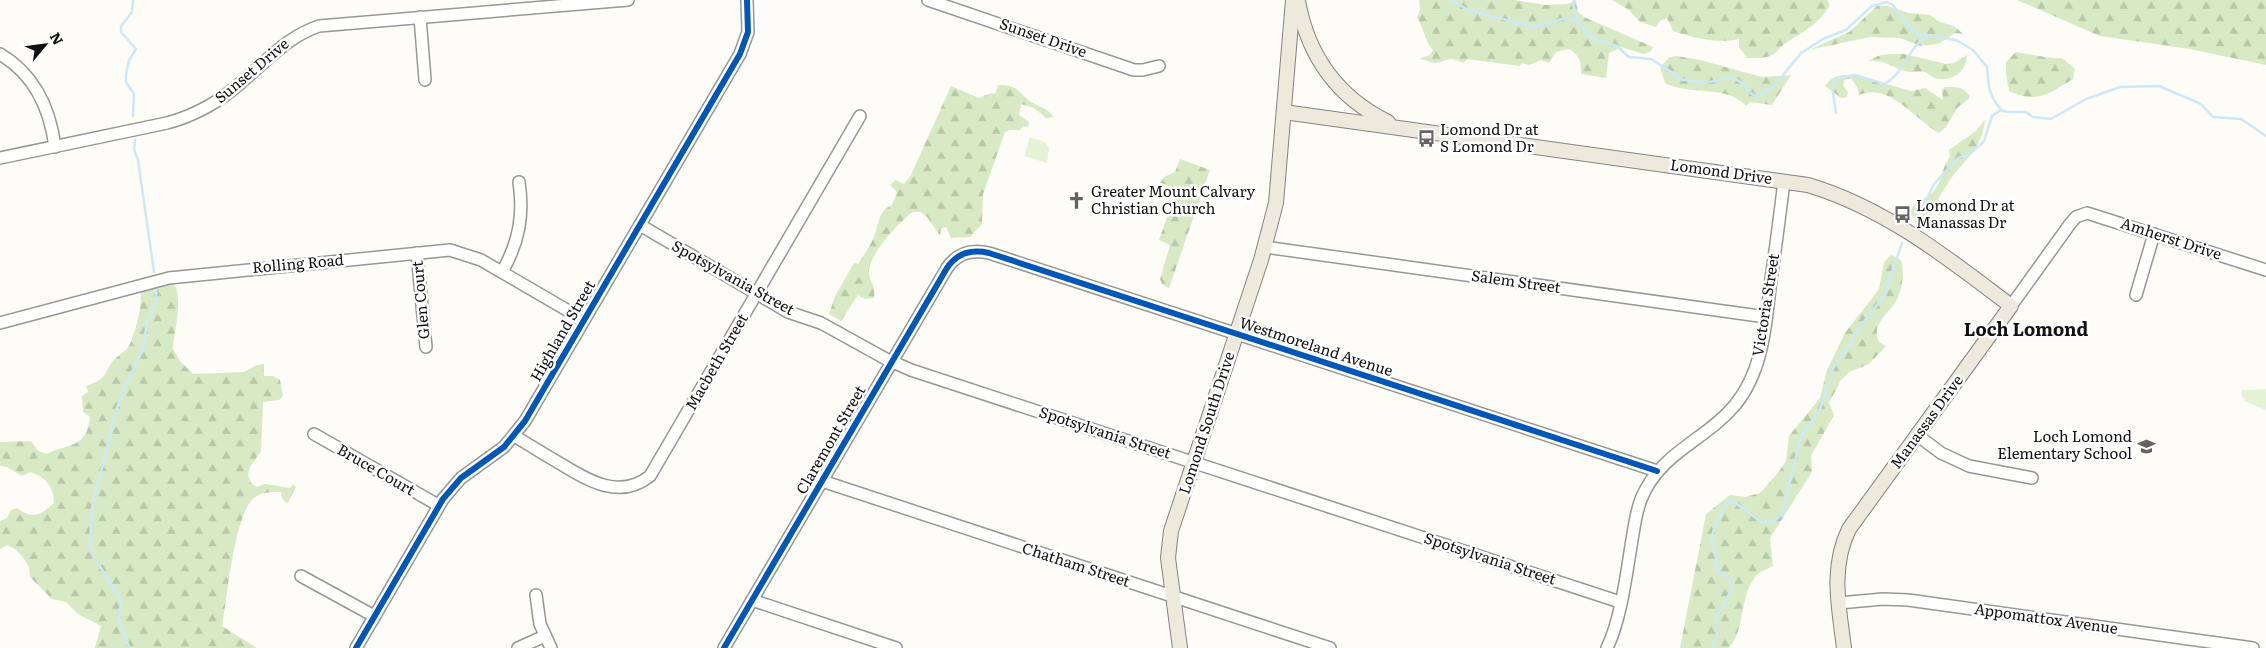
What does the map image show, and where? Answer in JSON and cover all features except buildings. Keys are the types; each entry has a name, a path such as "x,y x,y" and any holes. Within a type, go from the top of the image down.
{"main road":[{"path":"1284,112 1293,0"},
{"name":"Lomond Drive","path":"1298,0 1305,33 1324,69 1351,98 1371,113 1398,127"},
{"name":"Lomond Drive","path":"1284,112 1784,181 1833,192 1874,210 1921,240 2011,306"},
{"name":"Lomond South Drive","path":"1180,648 1169,546 1171,531 1265,247 1276,203 1284,112"},
{"name":"Manassas Drive","path":"1844,648 1837,566 1843,542 1849,530 2011,306"}],"street":[{"name":"Sunset Drive","path":"0,158 167,123 201,112 240,84 280,46 305,30 328,24 628,0"},
{"name":"Highland Street","path":"356,648 438,505 462,478 496,453 514,436 525,421 740,54 748,32 747,0"},
{"name":"Sunset Drive","path":"928,0 1134,70 1144,70 1159,66"},
{"path":"420,17 425,80"},
{"path":"0,54 18,66 34,85 50,119 55,147"},
{"name":"Macbeth Street","path":"514,436 596,483 620,488 643,482 656,469 860,116"},
{"name":"Victoria Street","path":"1607,648 1615,628 1638,507 1648,484 1656,471 1665,462 1707,431 1735,405 1752,377 1758,360 1766,317 1784,181"},
{"path":"502,272 516,243 520,227 522,200 519,182"},
{"name":"Amherst Drive","path":"2076,217 2090,213 2266,270"},
{"name":"Manassas Drive","path":"2011,306 2076,217"},
{"name":"Spotsylvania Street","path":"640,225 788,312 821,323 892,362 1620,602"},
{"path":"2136,295 2154,234"},
{"name":"Salem Street","path":"1265,247 1766,317"},
{"name":"Rolling Road","path":"0,323 169,278 450,250 481,260 584,320"},
{"name":"Westmoreland Avenue","path":"966,252 989,253 1656,471"},
{"name":"Claremont Street","path":"724,648 946,268 954,258 966,252"},
{"name":"Glen Court","path":"417,253 426,347"},
{"name":"Bruce Court","path":"314,434 438,505"},
{"path":"1917,435 1941,453 1969,466 2032,478"},
{"name":"Chatham Street","path":"822,481 1330,648"},
{"path":"301,576 374,616"},
{"path":"536,595 538,615 551,648"},
{"name":"Appomattox Avenue","path":"1839,603 1883,599 1908,600 2253,648"},
{"path":"752,600 896,648"},
{"path":"518,648 545,636"}],"green space":[{"path":"1419,0 1514,0 1545,5 1567,4 1576,0 1578,12 1584,17 1653,47 1651,51 1644,54 1621,47 1609,53 1606,78 1581,74 1579,59 1569,49 1556,52 1549,63 1541,60 1529,65 1521,63 1520,66 1467,59 1463,63 1449,59 1433,63 1419,59 1430,55 1433,50 1417,18 1420,10"},
{"path":"1612,0 1827,0 1830,5 1816,23 1784,44 1771,56 1747,58 1739,47 1739,39 1714,41 1681,34 1673,31 1667,18 1660,21 1656,27 1640,22 1629,10"},
{"path":"2017,0 2266,0 2266,65 2190,49 2100,36"},
{"path":"1877,6 1887,6 1909,13 1930,15 1940,22 1954,26 1963,34 1955,33 1938,44 1921,46 1900,38 1870,37 1809,50 1849,32"},
{"path":"2016,52 2062,58 2075,69 2073,79 2043,96 2028,97 2009,91 2006,62"},
{"path":"1888,54 1904,54 1946,64 1954,63 1967,55 1965,66 1959,73 1950,78 1939,79 1925,72 1907,72 1884,63 1868,61"},
{"path":"1677,56 1700,60 1762,77 1791,75 1772,105 1750,102 1746,106 1738,99 1718,92 1685,89 1665,83 1660,67 1670,57"},
{"path":"1855,75 1911,91 1925,88 1943,100 1942,90 1945,87 1957,87 1966,91 1970,98 1958,107 1946,127 1939,133 1892,98 1870,92 1859,95 1857,87 1851,78 1844,80 1843,86 1848,92 1847,97 1841,98 1825,86 1838,76"},
{"path":"998,85 1015,88 1028,100 1047,110 1054,117 1046,118 1034,108 1021,104 1019,115 1029,122 1028,127 1023,126 1020,130 1005,132 983,194 982,224 970,237 951,238 946,227 941,228 940,236 928,218 921,212 913,212 900,223 874,256 869,272 874,289 874,298 865,299 858,295 841,321 829,314 835,296 854,263 858,264 871,242 881,215 892,205 897,192 890,185 896,180 903,184 910,177 951,86 979,98 991,93 995,94"},
{"path":"1985,119 1983,133 1978,145 1956,171 1933,208 1927,222 1911,215 1915,204 1935,189 1950,157 1949,150 1976,131"},
{"path":"1030,137 1045,142 1049,148 1047,163 1024,156"},
{"path":"1180,159 1210,170 1169,288 1162,284 1160,279 1170,245 1159,240 1177,189 1160,183 1164,177 1175,172"},
{"path":"1891,255 1901,260 1903,277 1897,298 1882,319 1877,330 1879,342 1886,346 1869,364 1849,372 1841,380 1829,403 1834,415 1811,456 1812,472 1770,538 1773,566 1758,574 1751,584 1734,640 1729,648 1680,648 1706,514 1730,495 1745,497 1760,493 1778,473 1786,461 1789,436 1820,398 1827,370 1845,333 1879,289 1884,262"},
{"path":"170,284 176,287 178,295 173,349 180,361 193,374 244,372 257,365 264,364 264,376 273,376 280,380 283,396 279,400 263,402 261,451 250,467 248,475 251,483 257,487 265,484 290,488 293,484 296,487 287,504 282,498 281,492 269,492 255,497 246,510 236,541 222,626 257,648 95,648 101,626 78,614 66,602 52,599 30,577 29,567 15,549 7,545 0,549 0,521 7,518 11,510 17,508 27,514 35,515 54,503 54,497 48,483 40,477 30,472 22,476 7,467 0,466 0,442 31,441 37,450 46,454 70,446 81,439 88,427 90,417 83,412 82,396 88,392 86,386 103,377 112,362 129,346 141,302 140,291"},
{"path":"2266,389 2266,410 2244,401 2245,399 2242,397 2241,390"}],"waterway":[{"path":"133,0 132,12 121,26 121,32 136,49 129,60 126,75 126,82 134,94 133,116"},
{"path":"1451,0 1468,10 1534,27 1562,19 1573,19 1593,39 1617,46 1629,57 1651,59 1681,80 1697,82 1727,78 1738,80 1757,97 1775,85 1801,53 1823,39 1846,30 1872,6 1887,2 1893,5 1906,23 1918,34 1956,40 1973,50 1987,67 1989,88 2001,110 2007,112 2026,112 2033,117 2051,119 2086,99 2120,87 2159,86 2201,104 2213,117 2241,119 2266,136"},
{"path":"1574,0 1573,4 1578,23"},
{"path":"1836,113 1832,86 1838,78 1855,75 1885,84 1892,79 1914,48 1926,37"},
{"path":"1916,222 1934,184 1958,158 1968,155 1984,141 1992,116 2001,110"},
{"path":"135,140 134,150 138,160 154,272"},
{"path":"1712,648 1717,636 1716,617 1732,589 1729,578 1716,569 1716,552 1711,539 1716,523 1728,503 1733,501 1761,522 1773,522 1781,515 1801,437 1820,409 1833,368 1851,344 1859,328 1884,296 1902,243"},
{"path":"129,648 119,617 120,599 94,557 90,547 92,508 117,408 143,349 147,322 156,300 156,287"}],"cycle path":[{"path":"356,648 443,499 461,478 504,447 525,421 740,54 748,32 747,0"},
{"path":"724,648 947,268 955,259 970,252 989,253 1657,471"}],"place":[{"name":"Lomond Dr at S Lomond Dr","path":"1426,139"},
{"name":"Greater Mount Calvary Christian Church","path":"1077,201"},
{"name":"Lomond Dr at Manassas Dr","path":"1902,215"},
{"name":"Loch Lomond Elementary School","path":"2146,446"}],"district":[{"name":"Loch Lomond","path":"2026,330"}]}
